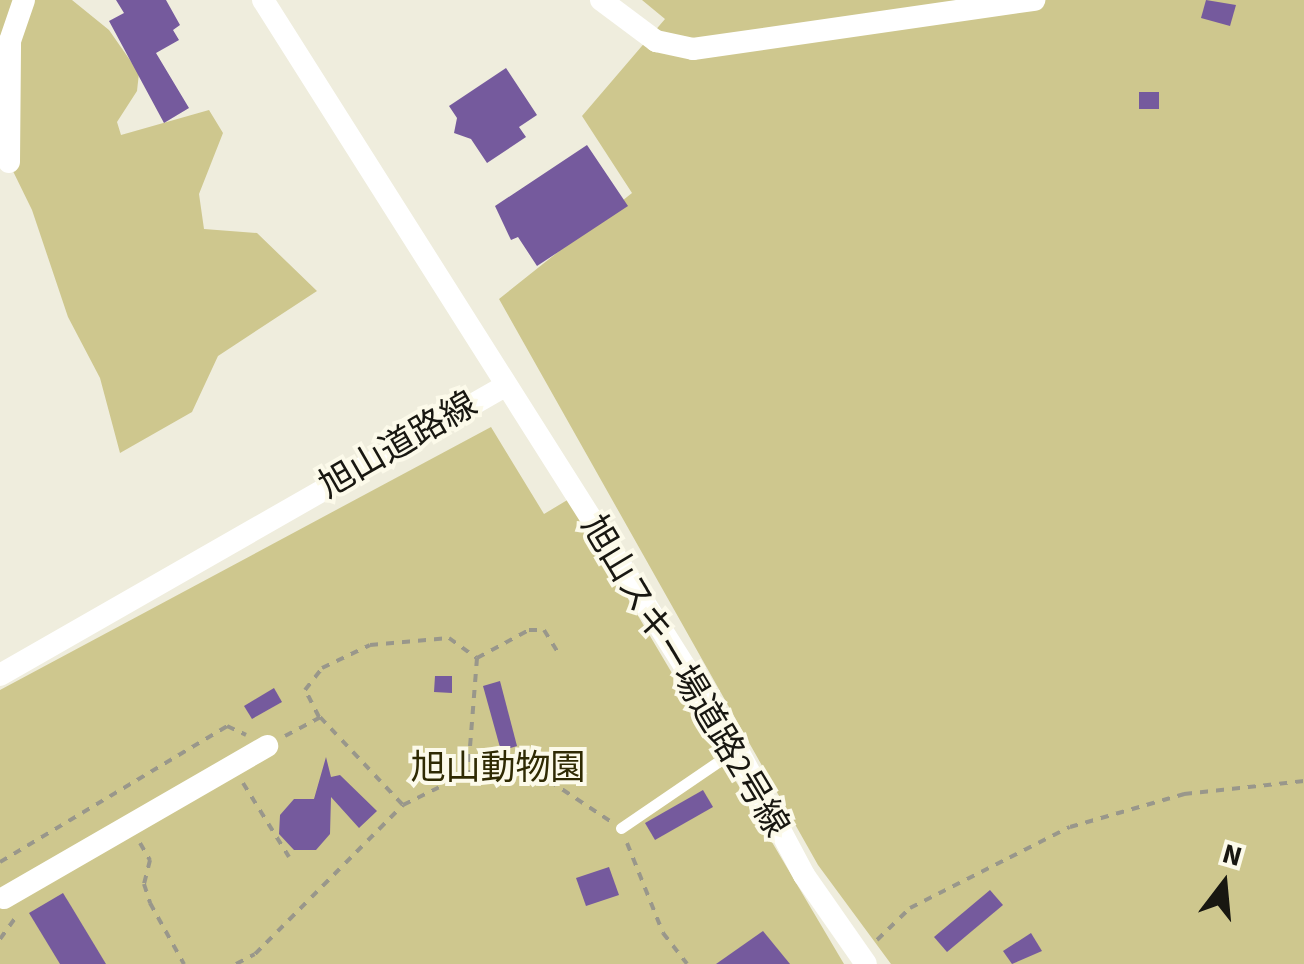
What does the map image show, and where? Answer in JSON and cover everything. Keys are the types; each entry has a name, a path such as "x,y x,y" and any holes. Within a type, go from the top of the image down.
{"street":[{"path":"8,162 10,41 24,0"},
{"name":"旭山道路線","path":"0,675 506,386 263,0"},
{"path":"601,0 656,40 693,49 1034,0"},
{"name":"旭山スキー場道路2号線","path":"506,386 736,749 804,875 870,959"},
{"path":"4,898 268,746"}],"lane":[{"path":"621,828 736,749"}],"path":[{"path":"477,658 528,630 544,630 557,651"},
{"path":"320,718 304,690 322,668 370,646 449,638 477,658"},
{"path":"468,772 477,658"},
{"path":"232,766 289,857"},
{"path":"236,964 255,954 403,806 468,772 536,772 621,828 664,933 687,964"},
{"path":"870,959 872,944 910,908 1070,827 1184,794 1304,782"},
{"path":"130,826 150,860 144,884 150,903 184,964"}],"green space":[{"path":"0,0 72,0 109,30 139,73 137,91 117,122 121,135 209,110 223,133 199,194 204,229 257,233 317,291 218,356 192,412 120,453 100,378 68,317 32,210 9,163 0,163"},
{"path":"642,0 1304,0 1304,964 891,964 818,865 499,299 632,193 582,116 665,19"},
{"name":"旭山動物園","path":"491,427 544,514 569,499 844,964 0,964 0,690"}],"building":[{"path":"116,0 166,0 180,25 173,30 179,40 156,53 189,108 164,123 109,21 124,13"},
{"path":"1206,0 1236,5 1230,26 1201,18"},
{"path":"506,68 537,115 519,127 526,137 487,163 471,139 454,133 457,118 449,106"},
{"path":"1139,92 1159,92 1159,109 1139,109"},
{"path":"587,145 628,206 537,266 518,237 511,240 495,206"},
{"path":"435,676 452,676 452,693 434,692"},
{"path":"500,681 517,746 501,751 483,686"},
{"path":"274,688 282,702 252,719 244,706"},
{"path":"326,757 331,777 340,775 377,811 359,828 331,797 330,834 316,850 294,850 279,834 280,815 294,799 314,799"},
{"path":"703,790 713,807 655,840 645,823"},
{"path":"609,867 619,895 586,906 576,878"},
{"path":"990,890 1003,905 947,952 934,937"},
{"path":"63,893 106,964 60,964 29,913"},
{"path":"763,931 790,964 716,964"},
{"path":"1031,933 1042,951 1012,964 1003,951"}]}
